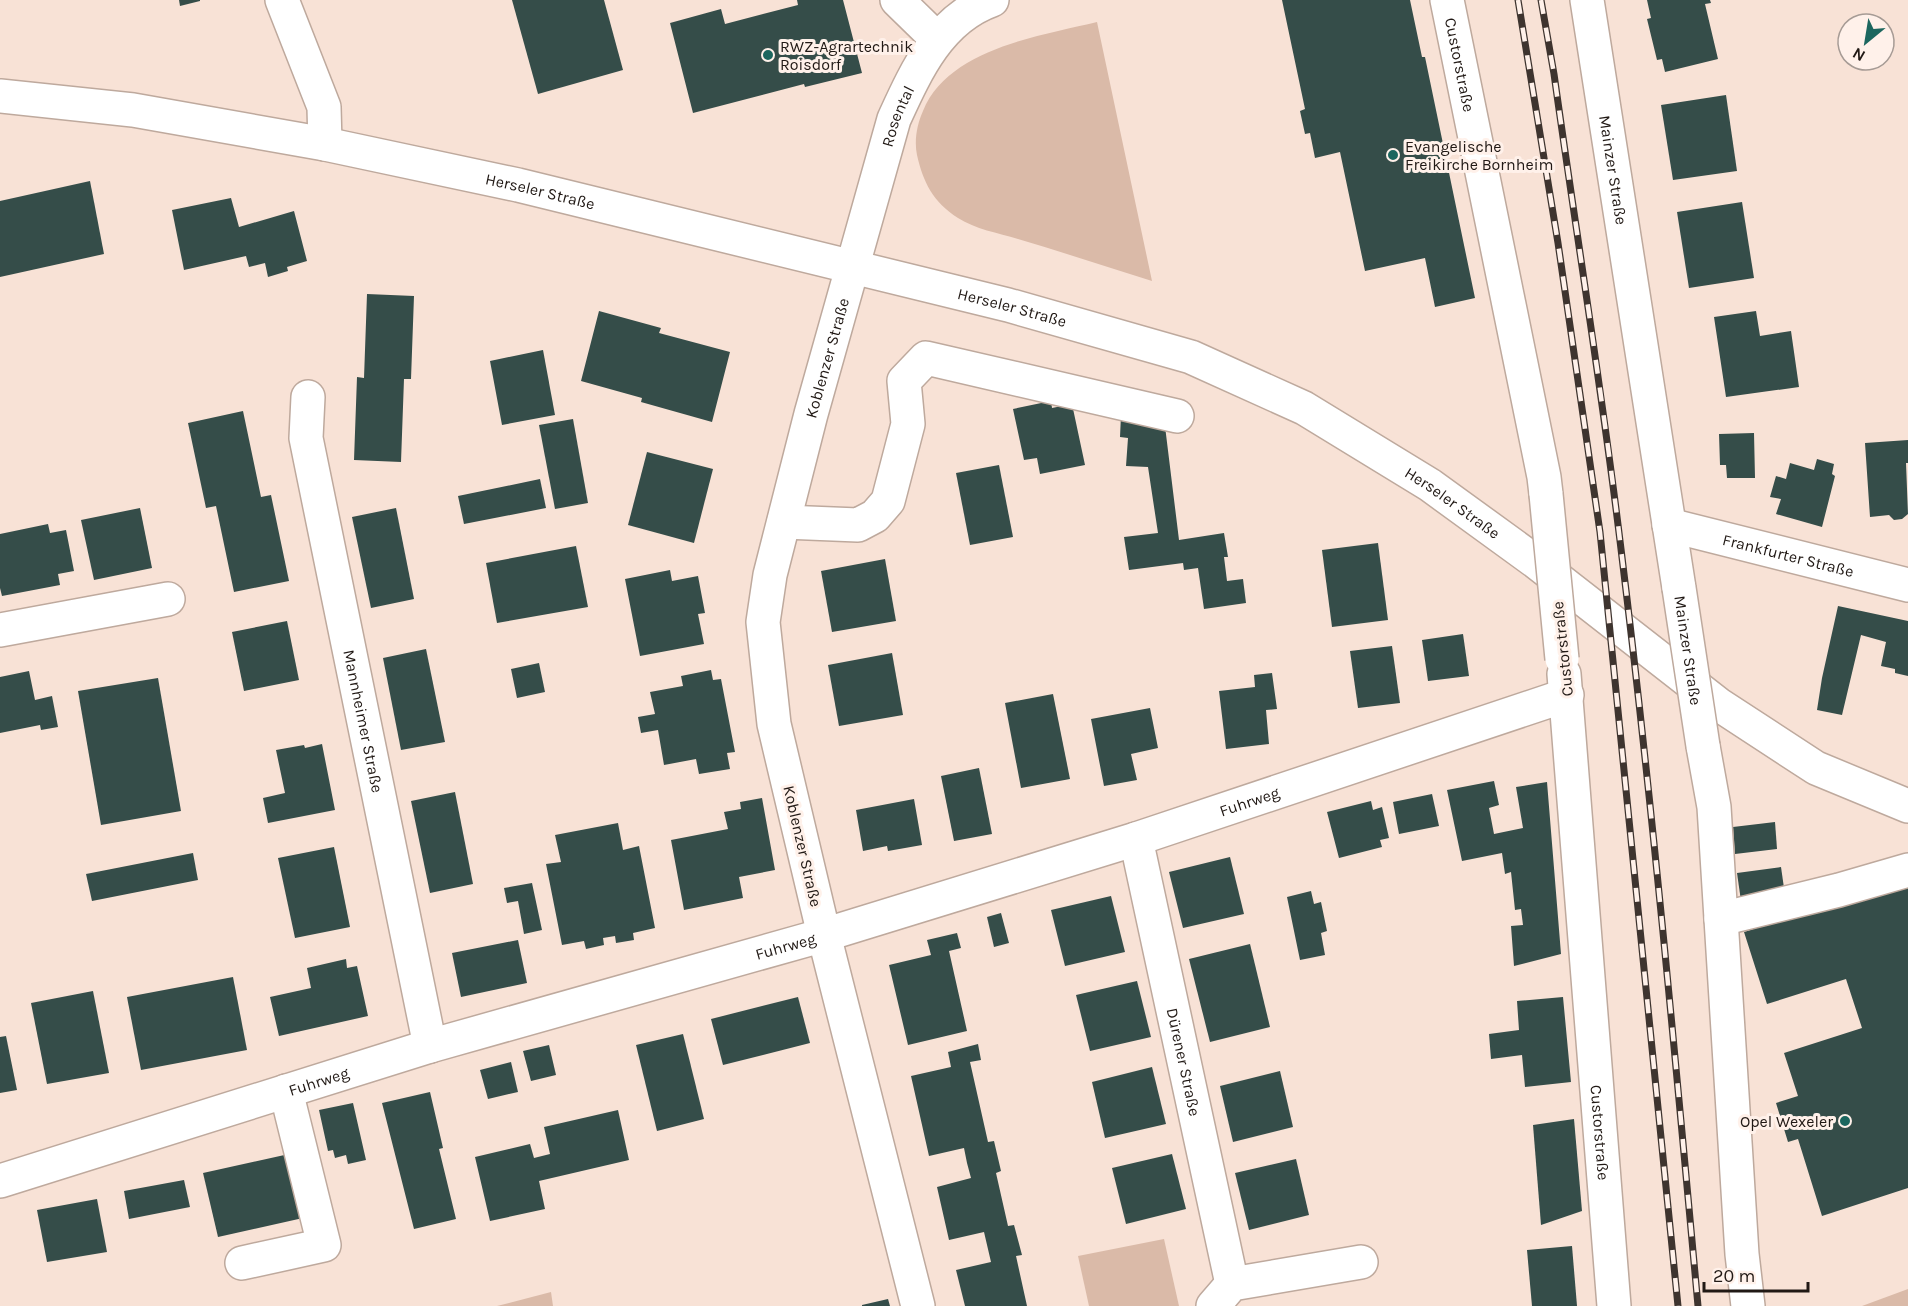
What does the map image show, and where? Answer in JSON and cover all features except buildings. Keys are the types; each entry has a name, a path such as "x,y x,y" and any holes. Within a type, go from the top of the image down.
{"street":[{"path":"282,0 324,107 324,144"},
{"path":"897,0 937,39"},
{"name":"Rosental","path":"851,265 894,119 911,82 937,39 960,17 992,0"},
{"name":"Custorstraße","path":"1447,0 1544,477 1567,694 1614,1306"},
{"name":"Mainzer Straße","path":"1587,0 1714,807 1742,1254 1748,1306"},
{"name":"Herseler Straße","path":"0,96 133,111 324,144 518,184 1008,305 1191,357 1304,408 1430,485 1536,562 1718,704 1816,768 1908,806"},
{"name":"Koblenzer Straße","path":"851,265 770,575 763,622 774,724 824,935 918,1306"},
{"path":"784,522 858,525 875,516 888,501 908,424 904,381 926,358 1177,416"},
{"name":"Mannheimer Straße","path":"308,397 306,438 430,1046"},
{"name":"Frankfurter Straße","path":"1669,525 1908,585"},
{"path":"0,630 168,599"},
{"name":"Fuhrweg","path":"0,1181 430,1046 824,935 1136,839 1567,694"},
{"name":"Dürener Straße","path":"1136,839 1222,1295 1361,1262"},
{"path":"1721,919 1839,890 1908,870"},
{"path":"243,1263 324,1245 286,1091"}],"shaded area":[{"path":"1097,22 1152,281 965,222 949,212 930,191 917,155 917,133 923,111 935,90 953,73 974,59 998,48"},
{"path":"1164,1239 1179,1306 1089,1306 1078,1256"},
{"path":"1908,1289 1908,1306 1862,1306"},
{"path":"551,1292 553,1306 497,1306"}],"railway":[{"path":"1518,0 1558,243 1600,532 1678,1306"},
{"path":"1541,0 1589,311 1621,549 1653,833 1698,1306"}],"place":[{"name":"RWZ-Agrartechnik Roisdorf","path":"768,55"},
{"name":"Evangelische Freikirche Bornheim","path":"1393,155"},
{"name":"Opel Wexeler","path":"1845,1121"}]}
